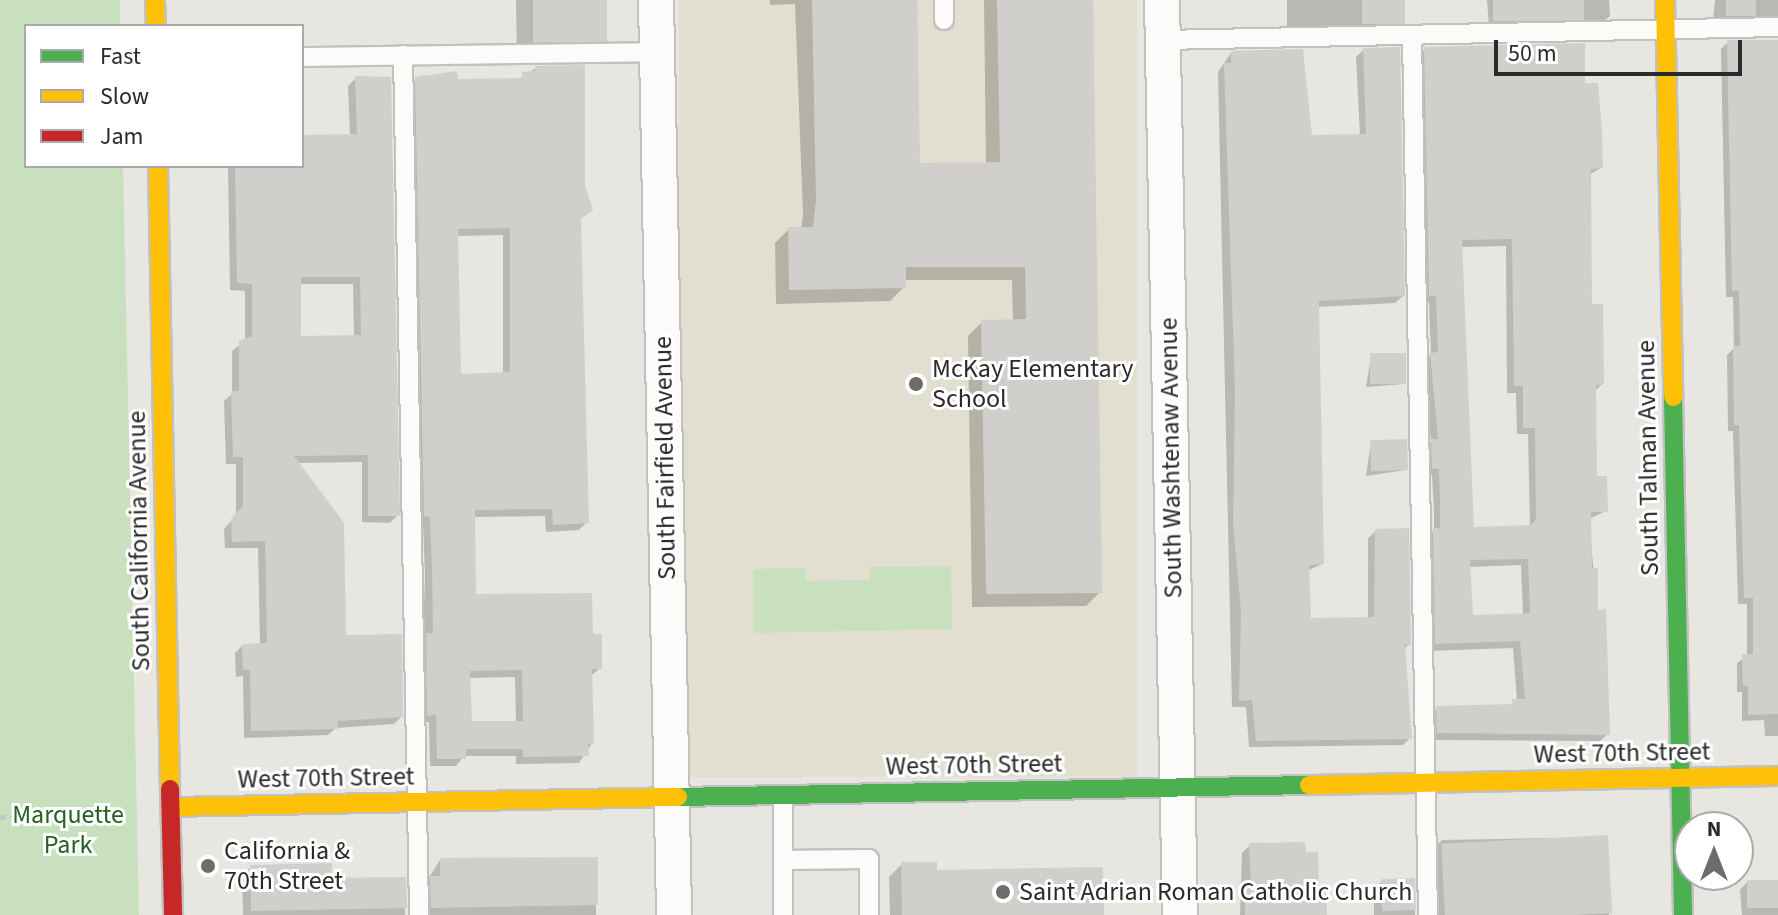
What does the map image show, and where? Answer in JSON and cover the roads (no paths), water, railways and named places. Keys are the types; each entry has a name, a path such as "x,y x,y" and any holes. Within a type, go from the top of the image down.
{"street":[{"path":"155,0 156,24"},
{"name":"South Fairfield Avenue","path":"656,0 674,915"},
{"name":"South Washtenaw Avenue","path":"1162,0 1180,915"},
{"name":"South Talman Avenue","path":"1665,0 1683,915"},
{"name":"South California Avenue","path":"158,168 173,915"},
{"name":"West 70th Street","path":"170,807 1778,776"}],"lane":[{"path":"944,0 944,20"},
{"path":"1163,40 1778,27"},
{"path":"1412,35 1428,915"},
{"path":"304,57 657,52"},
{"path":"403,55 419,915"},
{"path":"783,795 783,915"},
{"path":"783,860 869,859 869,915"}],"place":[{"name":"McKay Elementary School","path":"916,384"},
{"name":"California & 70th Street","path":"208,866"},
{"name":"Saint Adrian Roman Catholic Church","path":"1003,892"}],"park label":[{"name":"Marquette Park","path":"68,830"}]}
